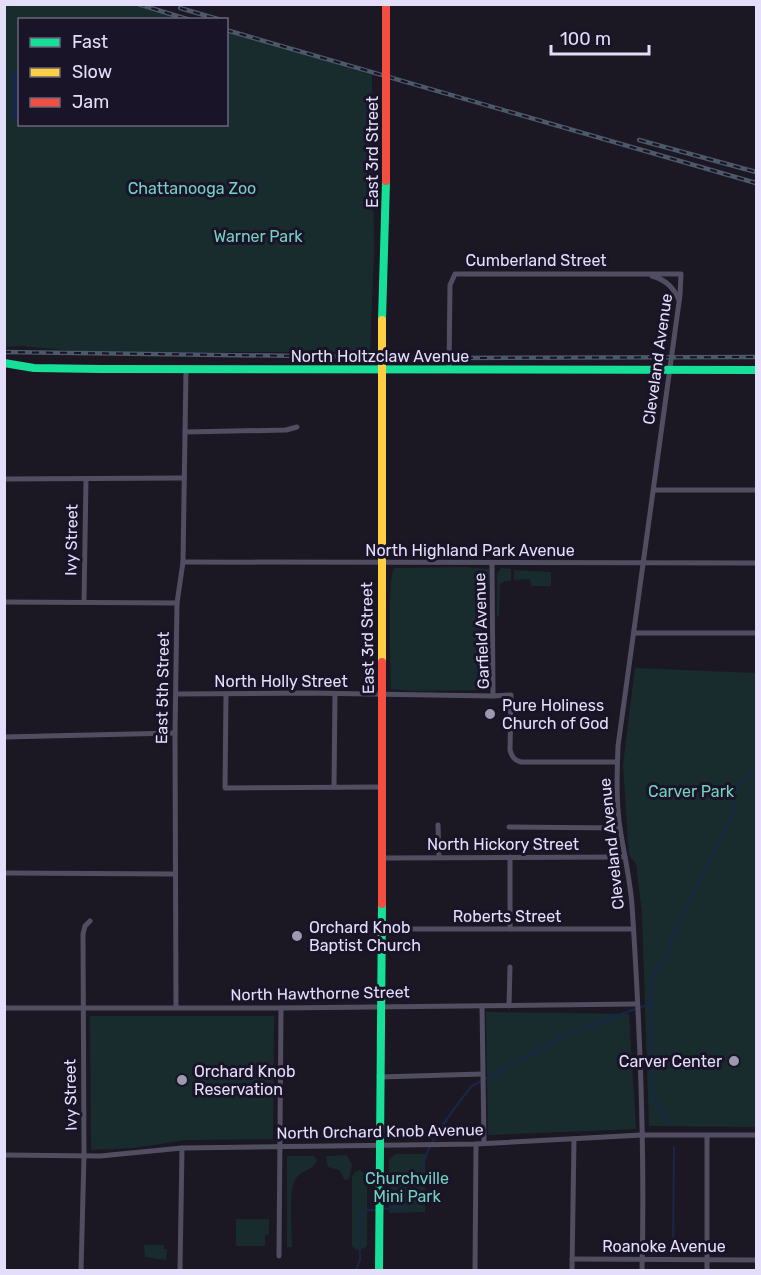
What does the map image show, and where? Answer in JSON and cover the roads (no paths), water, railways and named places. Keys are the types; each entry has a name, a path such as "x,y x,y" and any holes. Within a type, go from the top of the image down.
{"main road":[{"name":"East 3rd Street","path":"379,1270 379,1077 382,1006 381,370 386,181 386,4"},
{"name":"North Holtzclaw Avenue","path":"4,363 34,368 756,370"}],"street":[{"name":"Cumberland Street","path":"449,369 450,285 455,274 681,274"},
{"name":"Cumberland Street","path":"641,274 667,282 674,289 679,302"},
{"name":"Cleveland Avenue","path":"642,1270 642,1135 631,891 620,828 616,786 642,563 654,490 681,274"},
{"name":"East 5th Street","path":"176,1008 177,603 183,562 186,369"},
{"path":"185,432 286,430 297,427"},
{"path":"4,479 184,478"},
{"name":"Ivy Street","path":"84,602 86,479"},
{"path":"654,490 756,490"},
{"name":"North Highland Park Avenue","path":"183,562 756,563"},
{"name":"Garfield Avenue","path":"492,563 493,696 511,695 510,750 516,760 617,762"},
{"path":"4,602 177,603"},
{"path":"634,633 756,633"},
{"name":"North Holly Street","path":"176,694 493,696"},
{"path":"226,694 225,788 382,787"},
{"path":"334,787 335,694"},
{"path":"4,737 175,733"},
{"path":"438,825 439,858"},
{"path":"509,827 620,828"},
{"path":"510,857 510,929"},
{"name":"North Hickory Street","path":"382,858 625,857"},
{"path":"4,873 175,874"},
{"name":"Ivy Street","path":"81,1270 84,1156 83,934 85,926 90,921"},
{"name":"Roberts Street","path":"381,929 633,929"},
{"path":"509,1006 510,967"},
{"name":"North Hawthorne Street","path":"4,1008 636,1004"},
{"path":"482,1006 484,1143"},
{"path":"279,1256 281,1008"},
{"path":"379,1077 482,1074"},
{"name":"North Orchard Knob Avenue","path":"4,1155 84,1156 182,1148 476,1144 642,1135 756,1135"},
{"path":"707,1135 707,1270"},
{"path":"572,1270 574,1139"},
{"path":"475,1270 476,1144"},
{"path":"180,1270 182,1148"},
{"name":"Roanoke Avenue","path":"572,1259 756,1260"}],"water":[{"path":"12,71 18,71 18,120 12,120"}],"waterway":[{"path":"669,1124 663,1111 652,1098 652,987 655,973 665,957 686,907 733,814 733,790 756,771"},
{"path":"382,1209 408,1208 432,1144 448,1117 472,1086 569,1033 652,1003"},
{"path":"673,1251 674,1147"},
{"path":"356,1270 360,1260 359,1214 365,1210 376,1210"}],"railway":[{"path":"138,4 184,18"},
{"path":"180,8 214,18"},
{"path":"228,31 756,183"},
{"path":"639,140 756,172"},
{"path":"4,352 449,358 756,357"}],"place":[{"name":"Pure Holiness Church of God","path":"490,714"},
{"name":"Orchard Knob Baptist Church","path":"297,936"},
{"name":"Carver Center","path":"734,1061"},
{"name":"Orchard Knob Reservation","path":"182,1080"}],"park label":[{"name":"Chattanooga Zoo","path":"192,188"},
{"name":"Warner Park","path":"258,236"},
{"name":"Carver Park","path":"691,791"},
{"name":"Churchville Mini Park","path":"407,1187"}]}
